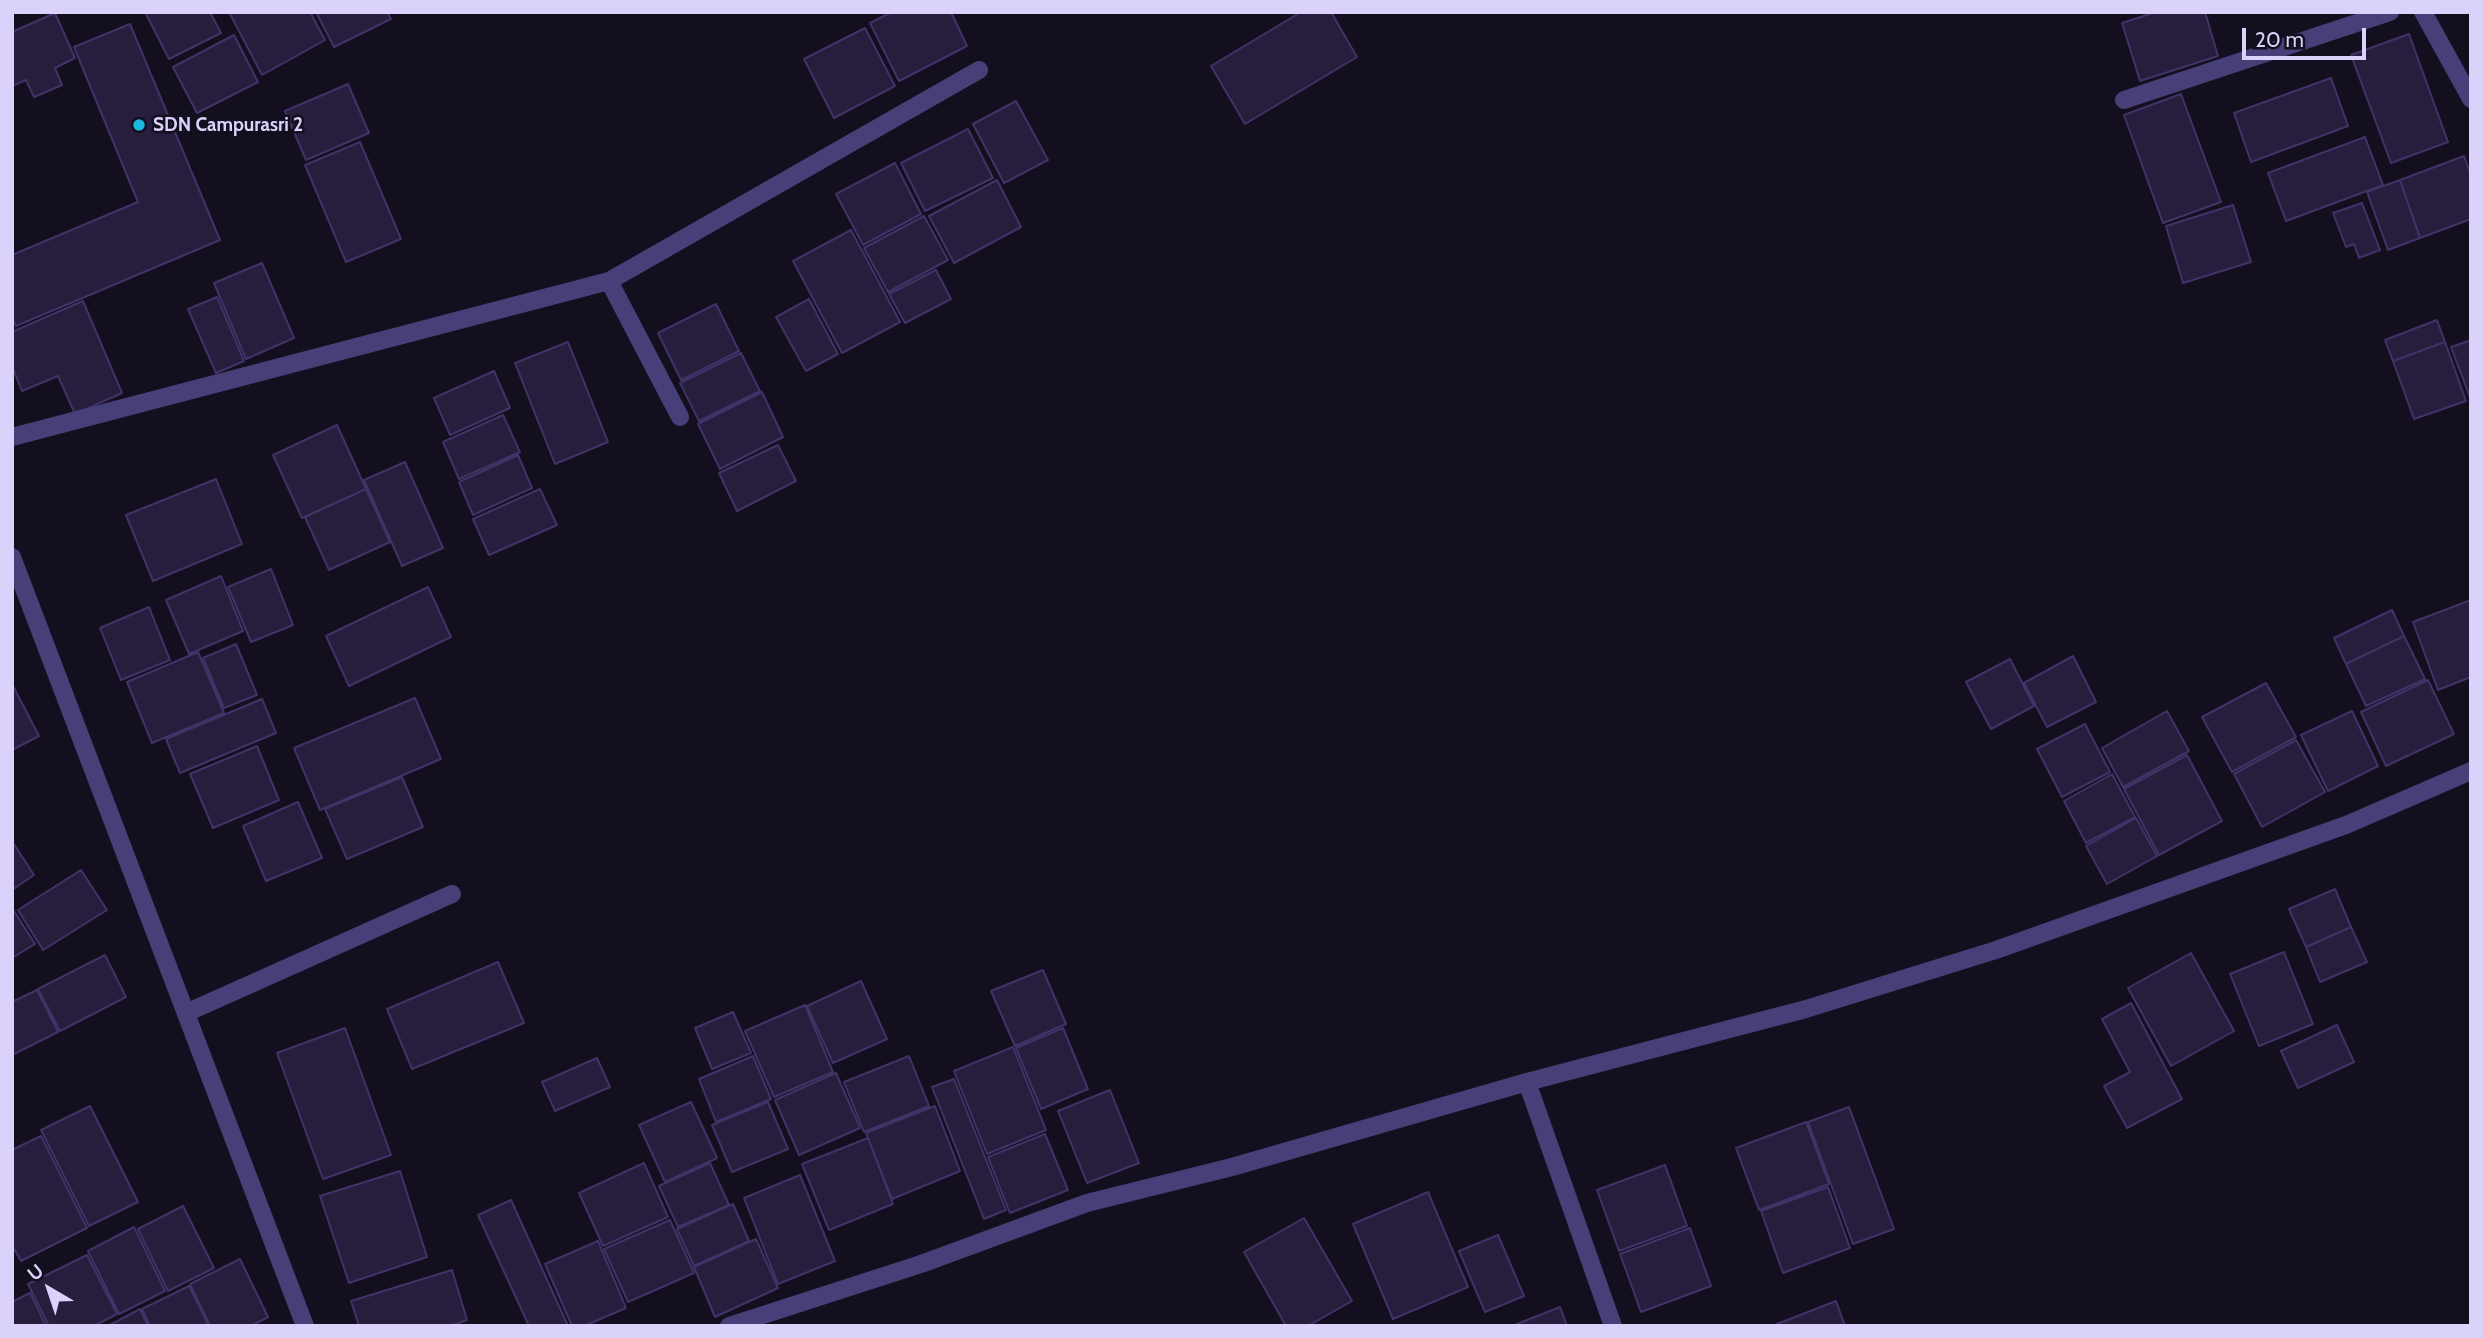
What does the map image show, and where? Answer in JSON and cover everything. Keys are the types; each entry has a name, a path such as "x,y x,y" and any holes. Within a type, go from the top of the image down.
{"street":[{"path":"2124,100 2390,12"},
{"path":"2423,12 2471,99"},
{"path":"12,438 609,281 979,70"},
{"path":"609,281 680,417"},
{"path":"12,557 305,1326"},
{"path":"729,1326 921,1264 1087,1203 1233,1167 1527,1082 1806,1009 1996,950 2346,825 2471,771"},
{"path":"186,1013 452,894"},
{"path":"1527,1082 1613,1326"}],"building":[{"path":"145,12 210,12 221,33 169,59"},
{"path":"229,12 310,12 325,40 262,75"},
{"path":"316,12 387,12 391,19 334,47"},
{"path":"892,12 951,12 967,46 899,81 870,23"},
{"path":"1301,12 1331,12 1357,57 1245,124 1211,66"},
{"path":"2156,12 2205,12 2218,56 2140,81 2122,23"},
{"path":"55,13 75,58 55,68 62,85 34,97 26,80 12,86 12,32"},
{"name":"SDN Campurasri 2","path":"130,24 220,240 16,326 12,318 12,255 138,202 74,47"},
{"path":"865,28 895,86 834,118 804,59"},
{"path":"2409,34 2448,142 2391,163 2351,55"},
{"path":"234,35 258,82 197,113 173,67"},
{"path":"2331,78 2348,126 2251,162 2234,113"},
{"path":"348,84 369,133 306,160 285,111"},
{"path":"2181,94 2221,202 2163,223 2124,115"},
{"path":"1016,101 1048,160 1004,183 973,124"},
{"path":"968,129 993,178 925,211 901,163"},
{"path":"2365,137 2383,185 2286,221 2268,173"},
{"path":"360,142 401,239 346,262 305,165"},
{"path":"2464,156 2471,175 2471,219 2420,238 2400,180"},
{"path":"895,163 921,214 863,245 836,194"},
{"path":"997,180 1021,227 954,263 929,216"},
{"path":"2400,180 2420,238 2388,250 2367,192"},
{"path":"2362,203 2380,250 2359,258 2354,244 2346,247 2333,213"},
{"path":"2233,205 2251,262 2183,283 2166,226"},
{"path":"924,216 948,260 888,292 864,248"},
{"path":"851,230 900,322 842,353 793,261"},
{"path":"262,263 294,338 246,359 214,283"},
{"path":"936,270 951,299 905,323 889,294"},
{"path":"217,297 244,361 216,373 188,309"},
{"path":"809,299 838,354 806,371 776,317"},
{"path":"83,301 122,393 75,414 58,376 22,391 12,366 12,332"},
{"path":"716,304 739,351 681,380 658,333"},
{"path":"2437,320 2445,342 2393,361 2385,340"},
{"path":"2471,340 2471,400 2451,347"},
{"path":"568,342 608,442 555,464 515,363"},
{"path":"2445,342 2466,401 2414,419 2393,361"},
{"path":"741,353 760,391 699,421 680,383"},
{"path":"494,371 510,408 450,435 434,398"},
{"path":"762,392 783,437 720,469 698,424"},
{"path":"503,415 520,452 459,479 443,442"},
{"path":"337,425 366,489 302,518 273,455"},
{"path":"778,445 796,481 737,511 719,473"},
{"path":"518,455 532,488 473,515 459,482"},
{"path":"405,462 443,548 402,566 364,480"},
{"path":"216,479 242,544 153,581 126,515"},
{"path":"366,489 390,542 329,570 305,517"},
{"path":"540,489 557,525 489,555 473,519"},
{"path":"271,569 293,625 251,642 228,587"},
{"path":"221,576 243,631 189,654 166,600"},
{"path":"428,587 451,637 349,686 326,636"},
{"path":"2471,600 2471,677 2438,690 2413,622"},
{"path":"149,607 170,660 121,680 100,628"},
{"path":"2392,610 2404,636 2346,664 2334,638"},
{"path":"2404,636 2425,679 2366,706 2346,664"},
{"path":"236,644 257,695 224,708 203,658"},
{"path":"198,652 224,713 152,743 127,682"},
{"path":"2073,656 2096,702 2047,727 2024,683"},
{"path":"2010,659 2034,706 1991,729 1966,682"},
{"path":"2428,680 2454,734 2386,766 2361,712"},
{"path":"2266,683 2296,737 2232,772 2202,717"},
{"path":"12,684 39,736 12,750"},
{"path":"415,698 441,759 320,810 294,748"},
{"path":"262,699 276,733 180,773 166,739"},
{"path":"2167,711 2189,751 2123,787 2102,748"},
{"path":"2352,711 2378,766 2328,791 2301,735"},
{"path":"2085,724 2110,772 2062,797 2037,749"},
{"path":"2296,740 2325,792 2262,827 2234,774"},
{"path":"257,746 279,800 213,828 190,774"},
{"path":"2187,755 2222,821 2159,855 2124,789"},
{"path":"2112,774 2135,817 2086,843 2064,801"},
{"path":"402,777 423,827 347,859 325,809"},
{"path":"298,802 322,858 266,881 243,826"},
{"path":"2136,818 2157,856 2107,884 2086,846"},
{"path":"12,841 34,875 12,890"},
{"path":"81,870 107,910 43,950 18,910"},
{"path":"2335,889 2351,927 2306,947 2289,909"},
{"path":"12,908 35,944 12,958"},
{"path":"2351,927 2367,962 2320,982 2306,947"},
{"path":"2284,952 2313,1024 2259,1046 2230,974"},
{"path":"2191,953 2234,1031 2171,1066 2128,988"},
{"path":"105,955 126,997 60,1031 38,989"},
{"path":"498,962 524,1023 412,1069 387,1009"},
{"path":"1043,970 1066,1024 1015,1046 991,991"},
{"path":"861,981 887,1039 833,1063 807,1006"},
{"path":"37,990 58,1032 12,1055 12,1002"},
{"path":"2131,1003 2182,1099 2127,1128 2104,1086 2130,1072 2102,1019"},
{"path":"805,1005 833,1072 774,1097 745,1031"},
{"path":"733,1012 751,1053 712,1069 695,1028"},
{"path":"2337,1025 2354,1062 2298,1088 2281,1051"},
{"path":"345,1028 391,1155 323,1179 277,1053"},
{"path":"1063,1028 1088,1089 1041,1109 1016,1048"},
{"path":"1013,1047 1046,1130 987,1154 954,1071"},
{"path":"753,1056 771,1099 716,1122 699,1079"},
{"path":"909,1056 929,1106 864,1132 844,1082"},
{"path":"597,1058 610,1087 555,1111 542,1082"},
{"path":"836,1073 860,1128 799,1155 775,1100"},
{"path":"954,1079 1006,1210 984,1219 932,1087"},
{"path":"1110,1090 1139,1163 1087,1183 1058,1111"},
{"path":"691,1102 717,1158 665,1182 639,1125"},
{"path":"768,1102 788,1149 732,1172 712,1125"},
{"path":"90,1106 138,1202 89,1226 41,1130"},
{"path":"935,1106 960,1171 892,1199 866,1133"},
{"path":"1849,1107 1894,1229 1853,1244 1808,1122"},
{"path":"1806,1122 1829,1184 1759,1210 1736,1148"},
{"path":"1045,1134 1068,1190 1010,1213 988,1157"},
{"path":"41,1136 87,1228 21,1261 12,1245 12,1150"},
{"path":"868,1138 893,1204 829,1230 802,1164"},
{"path":"644,1163 668,1217 603,1246 579,1193"},
{"path":"710,1163 729,1205 678,1227 659,1186"},
{"path":"1665,1165 1687,1226 1619,1251 1597,1190"},
{"path":"400,1171 427,1257 349,1283 320,1196"},
{"path":"800,1175 835,1261 778,1284 744,1198"},
{"path":"1828,1187 1850,1248 1783,1273 1761,1211"},
{"path":"1428,1192 1468,1287 1393,1319 1353,1224"},
{"path":"511,1200 568,1326 529,1326 478,1215"},
{"path":"733,1204 749,1241 694,1266 677,1229"},
{"path":"183,1206 214,1268 168,1291 138,1229"},
{"path":"1304,1218 1352,1301 1308,1326 1286,1326 1244,1252"},
{"path":"670,1220 694,1273 628,1302 604,1249"},
{"path":"134,1227 165,1291 119,1314 88,1251"},
{"path":"1690,1228 1711,1286 1641,1312 1620,1254"},
{"path":"1498,1235 1524,1296 1485,1312 1459,1251"},
{"path":"756,1239 778,1288 715,1317 694,1267"},
{"path":"598,1241 626,1308 584,1326 572,1326 545,1264"},
{"path":"87,1255 117,1314 94,1326 49,1326 28,1284"},
{"path":"240,1259 268,1317 251,1326 210,1326 190,1284"},
{"path":"452,1270 467,1320 450,1326 359,1326 351,1301"},
{"path":"189,1286 209,1326 150,1326 142,1309"},
{"path":"30,1293 46,1326 12,1326 12,1302"},
{"path":"1836,1301 1845,1326 1772,1326"},
{"path":"1560,1307 1567,1326 1512,1326"},
{"path":"140,1309 148,1326 108,1326"}],"place":[{"name":"SDN Campurasri 2","path":"139,125"}]}
